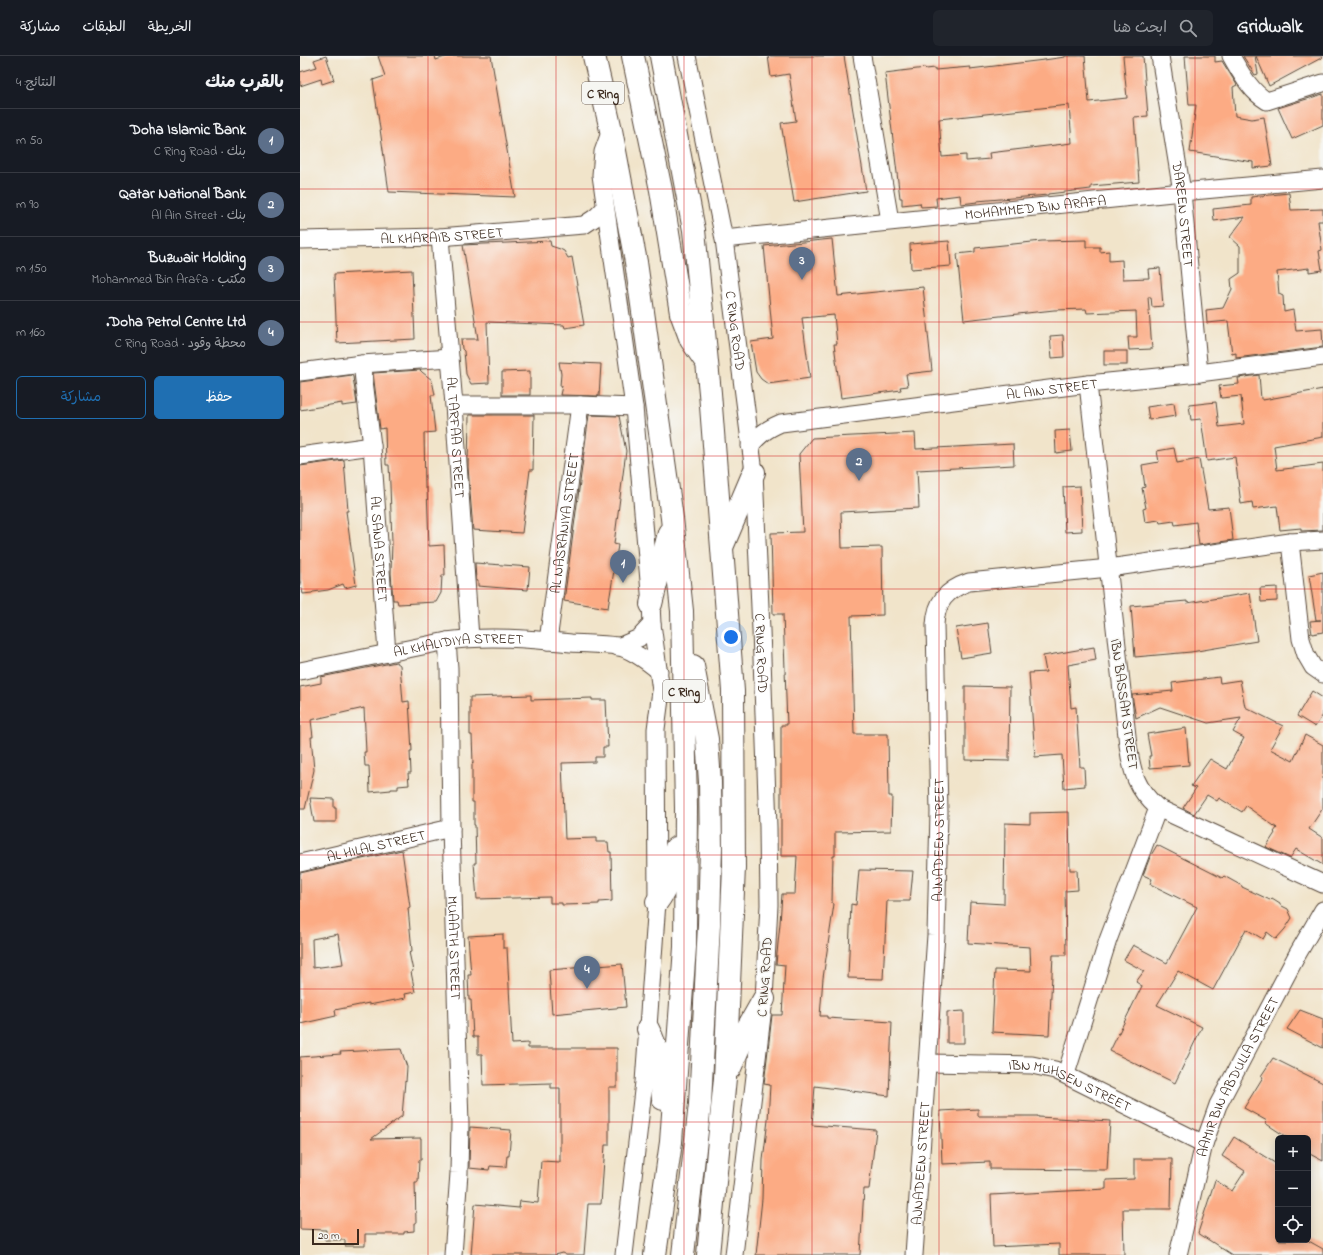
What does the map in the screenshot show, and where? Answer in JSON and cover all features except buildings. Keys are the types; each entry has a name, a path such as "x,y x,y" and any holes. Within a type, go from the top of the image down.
{"highway":[{"name":"C Ring","path":"594,56 612,130 636,262 672,518 682,612 686,808 685,947 671,1142 655,1255"},
{"path":"633,56 661,190 681,313 691,340 707,364"},
{"path":"661,56 694,230 710,393 733,691 734,859 725,1078 708,1255"},
{"path":"722,548 754,472"},
{"path":"652,614 672,518"},
{"path":"682,612 703,713 707,740 711,826 700,1104 683,1255"},
{"path":"657,902 663,894 671,875 679,832 686,808"},
{"path":"725,1078 747,1029 764,999"},
{"path":"648,1029 660,1059 664,1111 671,1142"}],"street":[{"name":"C RING ROAD","path":"687,56 724,239 745,412 754,472 768,827 769,905 764,999 734,1255"},
{"name":"DAREEN STREET","path":"1160,56 1182,192 1199,373"},
{"path":"1231,56 1252,89 1258,96 1267,101 1323,83"},
{"path":"866,57 890,222"},
{"path":"612,130 602,152 601,163 605,208 634,407 652,614 661,691 656,729 657,902 644,1082 624,1255"},
{"name":"MOHAMMED BIN ARAFA","path":"724,239 1323,179"},
{"name":"AL KHARAIB STREET","path":"301,238 440,237 584,224 596,217 605,208"},
{"path":"584,224 598,232 636,262"},
{"name":"AL TARFAA STREET","path":"440,237 454,405 470,638"},
{"name":"AL AIN STREET","path":"750,446 758,436 766,430 781,423 1088,384 1199,373 1323,357"},
{"path":"300,372 362,364 450,358"},
{"name":"AL SANA STREET","path":"362,364 372,446 387,653"},
{"name":"IBN BASSAM STREET","path":"1088,384 1128,745 1132,768 1139,785 1146,798 1158,808 1323,884"},
{"path":"454,405 580,405 634,407"},
{"name":"AL NASRANIYA STREET","path":"548,641 580,405"},
{"name":"AL AIN STREET","path":"745,412 757,418 781,423"},
{"path":"300,456 372,446"},
{"name":"AJNADEEN STREET","path":"914,1255 936,935 938,771 935,616 938,606 950,590 968,582 1109,568 1290,542 1323,540"},
{"path":"1290,542 1301,639 1306,655 1313,666 1323,674"},
{"name":"AL KHALIDIYA STREET","path":"618,646 639,638 652,614"},
{"name":"AL KHALIDIYA STREET","path":"300,671 446,641 470,638 548,641 618,646 636,654 658,671"},
{"name":"MUAATH STREET","path":"446,641 449,668 451,828 460,1124 460,1174 453,1255"},
{"path":"1066,1074 1108,940 1158,808"},
{"name":"AL HILAL STREET","path":"300,863 451,828"},
{"name":"AAMIR BIN ABDULLA STREET","path":"1178,1255 1204,1144 1218,1105 1297,955 1323,910"},
{"name":"IBN MUHSEN STREET","path":"927,1063 1032,1065 1056,1070 1204,1144"}],"place":[{"name":"Buzwair Holding","path":"802,280"},
{"name":"Qatar National Bank","path":"859,481"},
{"name":"Doha Islamic Bank","path":"623,583"},
{"name":"Doha Petrol Centre Ltd.","path":"587,989"}]}
